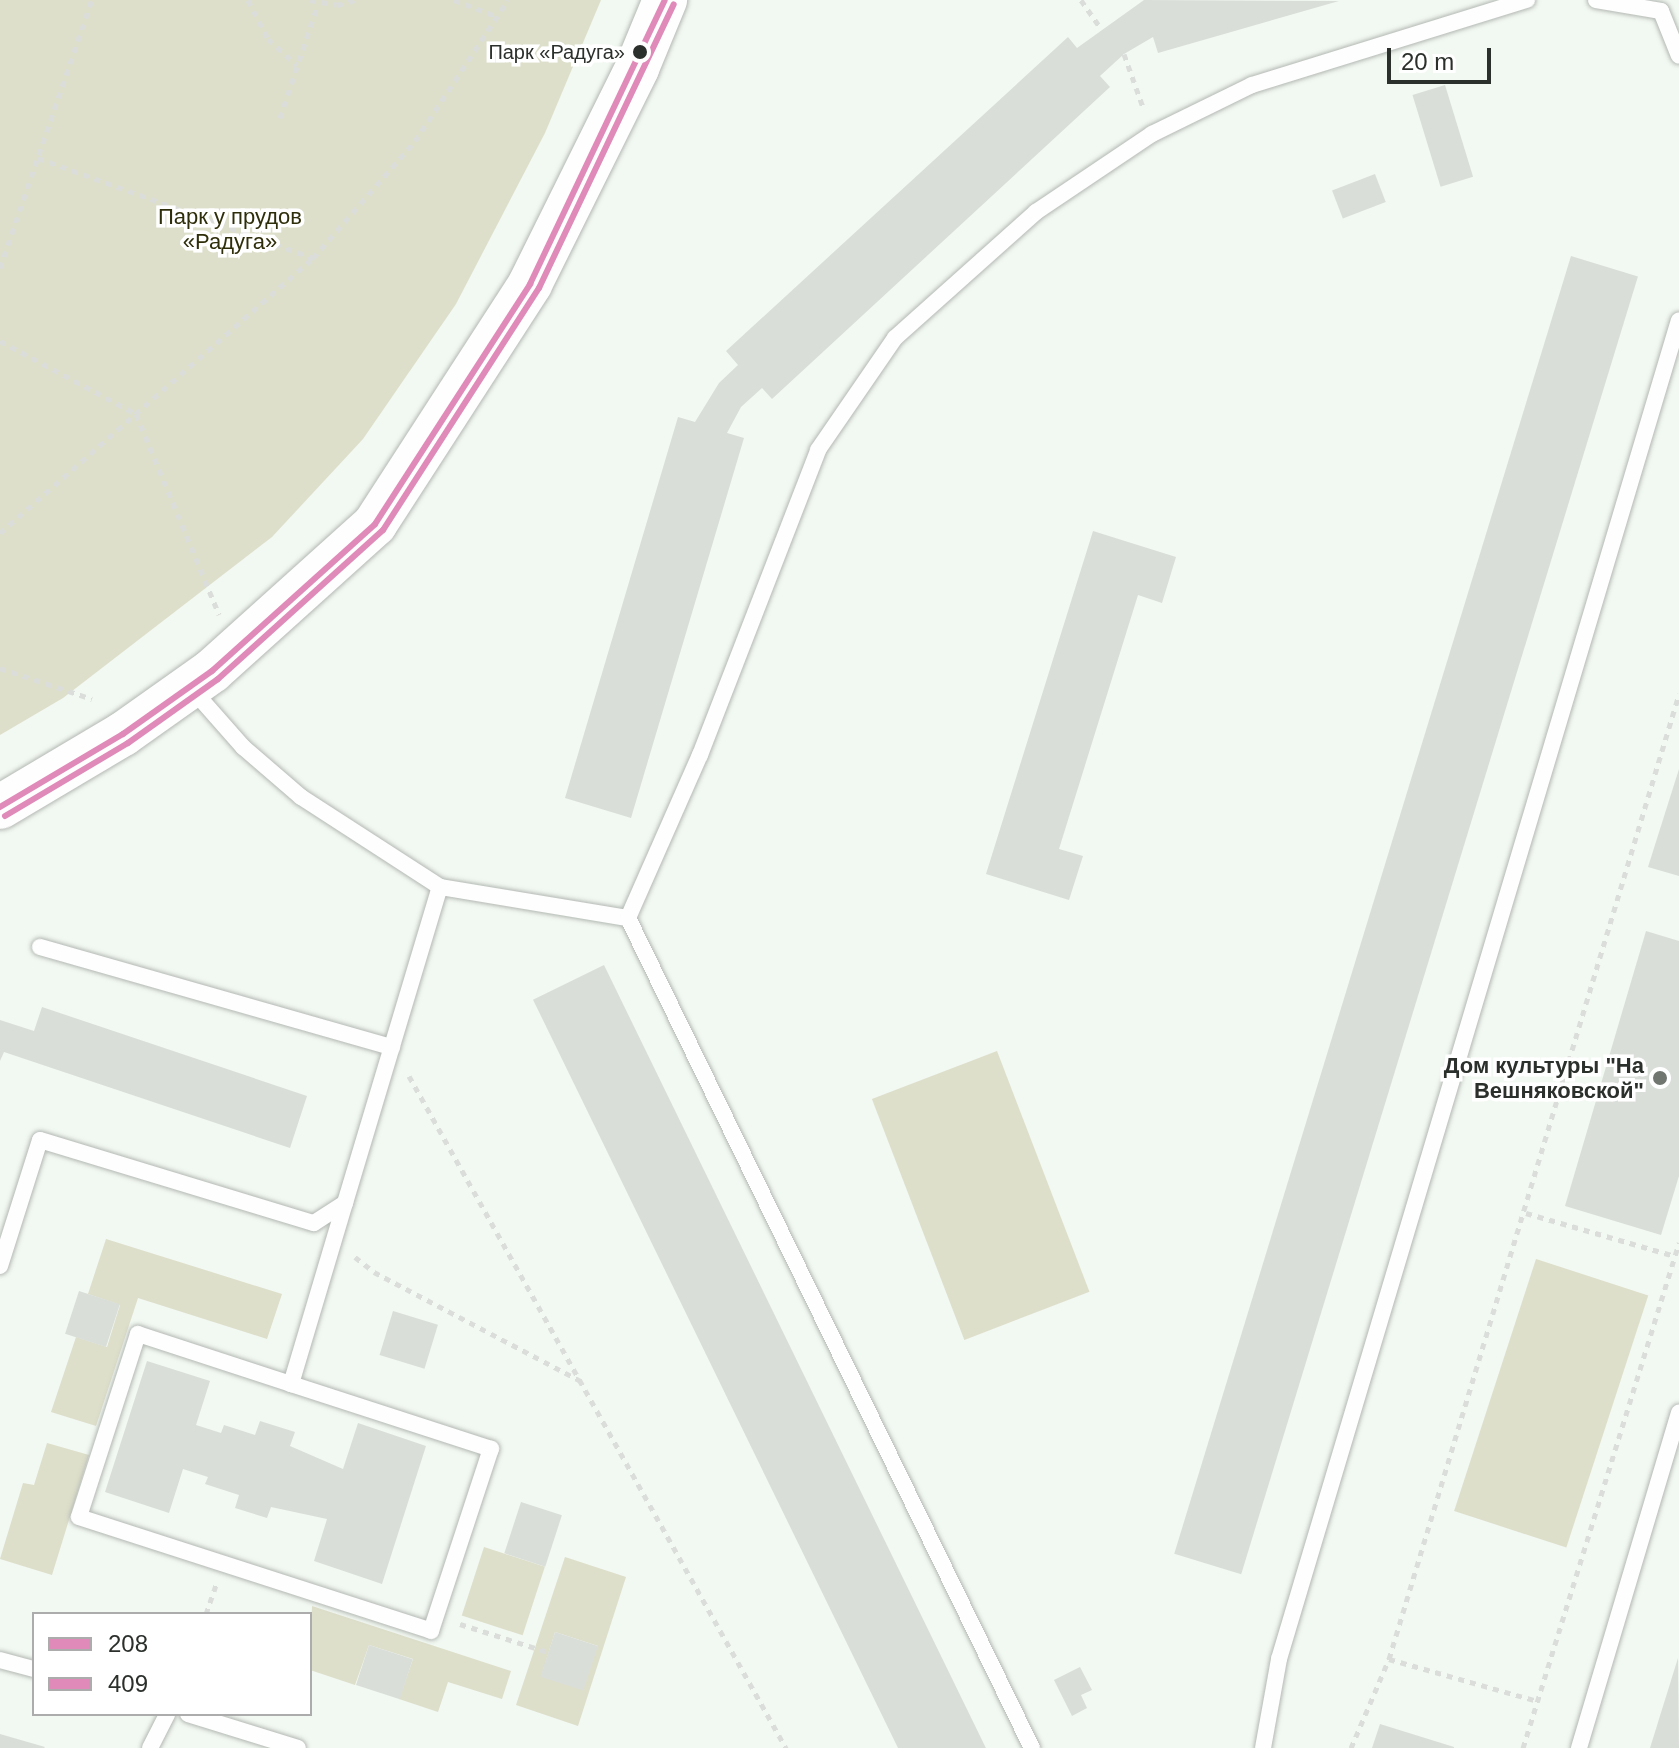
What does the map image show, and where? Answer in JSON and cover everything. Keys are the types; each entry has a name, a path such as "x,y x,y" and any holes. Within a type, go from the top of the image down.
{"street":[{"path":"0,807 190,687 238,649 375,524 530,284 637,68 665,0"}],"lane":[{"path":"1032,1748 628,918 700,755 818,450 895,338 1036,212 1152,134 1252,85 1527,0"},
{"path":"1596,0 1661,11 1679,56"},
{"path":"1263,1748 1284,1644 1679,320"},
{"path":"190,687 243,747 301,797 440,887 628,918"},
{"path":"291,1384 440,887"},
{"path":"40,947 392,1047"},
{"path":"0,1266 40,1140 314,1223 345,1203"},
{"path":"138,1334 291,1384 491,1449 431,1631 79,1517 138,1334"},
{"path":"1579,1748 1679,1413"},
{"path":"0,1660 32,1668"},
{"path":"150,1748 166,1716"},
{"path":"194,1716 298,1748"}],"path":[{"path":"0,268 92,0"},
{"path":"248,0 268,39 297,65"},
{"path":"310,0 318,4 355,0"},
{"path":"454,0 498,17"},
{"path":"0,533 313,258 415,141 508,0"},
{"path":"1081,0 1100,27"},
{"path":"280,118 318,4"},
{"path":"1124,54 1152,134"},
{"path":"38,158 313,258"},
{"path":"0,341 136,414 213,602 238,649"},
{"path":"0,668 92,699"},
{"path":"1351,1748 1389,1659 1526,1213 1679,694"},
{"path":"392,1047 786,1748"},
{"path":"1526,1213 1675,1256"},
{"path":"334,1240 374,1272 583,1382"},
{"path":"1523,1748 1679,1243"},
{"path":"436,1616 548,1652"},
{"path":"1389,1659 1537,1701"}],"green space":[{"name":"Парк у прудов «Радуга»","path":"0,0 601,0 545,133 456,304 363,439 272,537 63,698 0,735"},
{"path":"997,1051 1089,1292 964,1340 872,1099"},
{"path":"106,1239 282,1294 267,1339 138,1298 96,1426 51,1412 76,1337 107,1347 120,1305 88,1294"},
{"path":"1536,1259 1648,1295 1566,1547 1454,1511"},
{"path":"47,1443 89,1455 52,1575 0,1559 23,1483 34,1485"},
{"path":"484,1547 545,1567 523,1635 462,1615"},
{"path":"565,1557 626,1577 578,1726 516,1705","holes":["555,1632 598,1646 541,1677"]},
{"path":"312,1606 511,1671 502,1699 448,1682 438,1712 399,1699 413,1659 369,1645 355,1685 312,1671"}],"building":[{"path":"1144,0 1339,1 1158,53 1153,37 1124,54 1100,76 1110,87 772,399 762,388 741,407 727,433 744,438 631,818 565,798 678,417 695,422 719,383 738,365 726,351 1068,37 1077,48"},
{"path":"1445,85 1473,177 1441,187 1412,95"},
{"path":"1375,174 1386,202 1343,218 1332,190"},
{"path":"1571,256 1638,276 1241,1574 1174,1554"},
{"path":"1093,531 1176,557 1162,603 1138,595 1059,849 1083,856 1069,900 986,874"},
{"path":"1679,769 1679,876 1648,867"},
{"path":"1646,931 1679,941 1679,1176 1661,1235 1565,1206"},
{"path":"604,965 986,1748 898,1748 533,1000"},
{"path":"42,1007 307,1096 290,1148 4,1052 0,1061 0,1020 34,1031"},
{"path":"79,1291 120,1304 106,1347 65,1334"},
{"path":"393,1311 438,1325 424,1369 380,1355"},
{"path":"147,1361 210,1381 196,1425 221,1433 224,1425 255,1435 260,1421 295,1432 290,1446 343,1469 358,1423 426,1446 382,1584 314,1561 327,1519 271,1507 267,1518 235,1508 239,1495 205,1484 208,1477 183,1469 169,1513 105,1492"},
{"path":"521,1502 562,1515 545,1567 504,1553"},
{"path":"555,1632 598,1646 583,1691 540,1677"},
{"path":"369,1645 413,1659 400,1699 356,1685"},
{"path":"1678,1658 1679,1748 1650,1748"},
{"path":"1080,1667 1092,1690 1081,1695 1087,1708 1072,1716 1054,1680"},
{"path":"1380,1724 1454,1747 1454,1748 1372,1748"},
{"path":"0,1734 45,1747 0,1748"}],"transit line":[{"name":"208","path":"0,807 123,734 212,671 375,524 530,284 665,0"},
{"name":"409","path":"5,816 128,743 218,679 383,530 539,288 674,4"}],"place":[{"name":"Парк «Радуга»","path":"640,52"},
{"name":"Дом культуры \"На Вешняковской\"","path":"1660,1078"}]}
